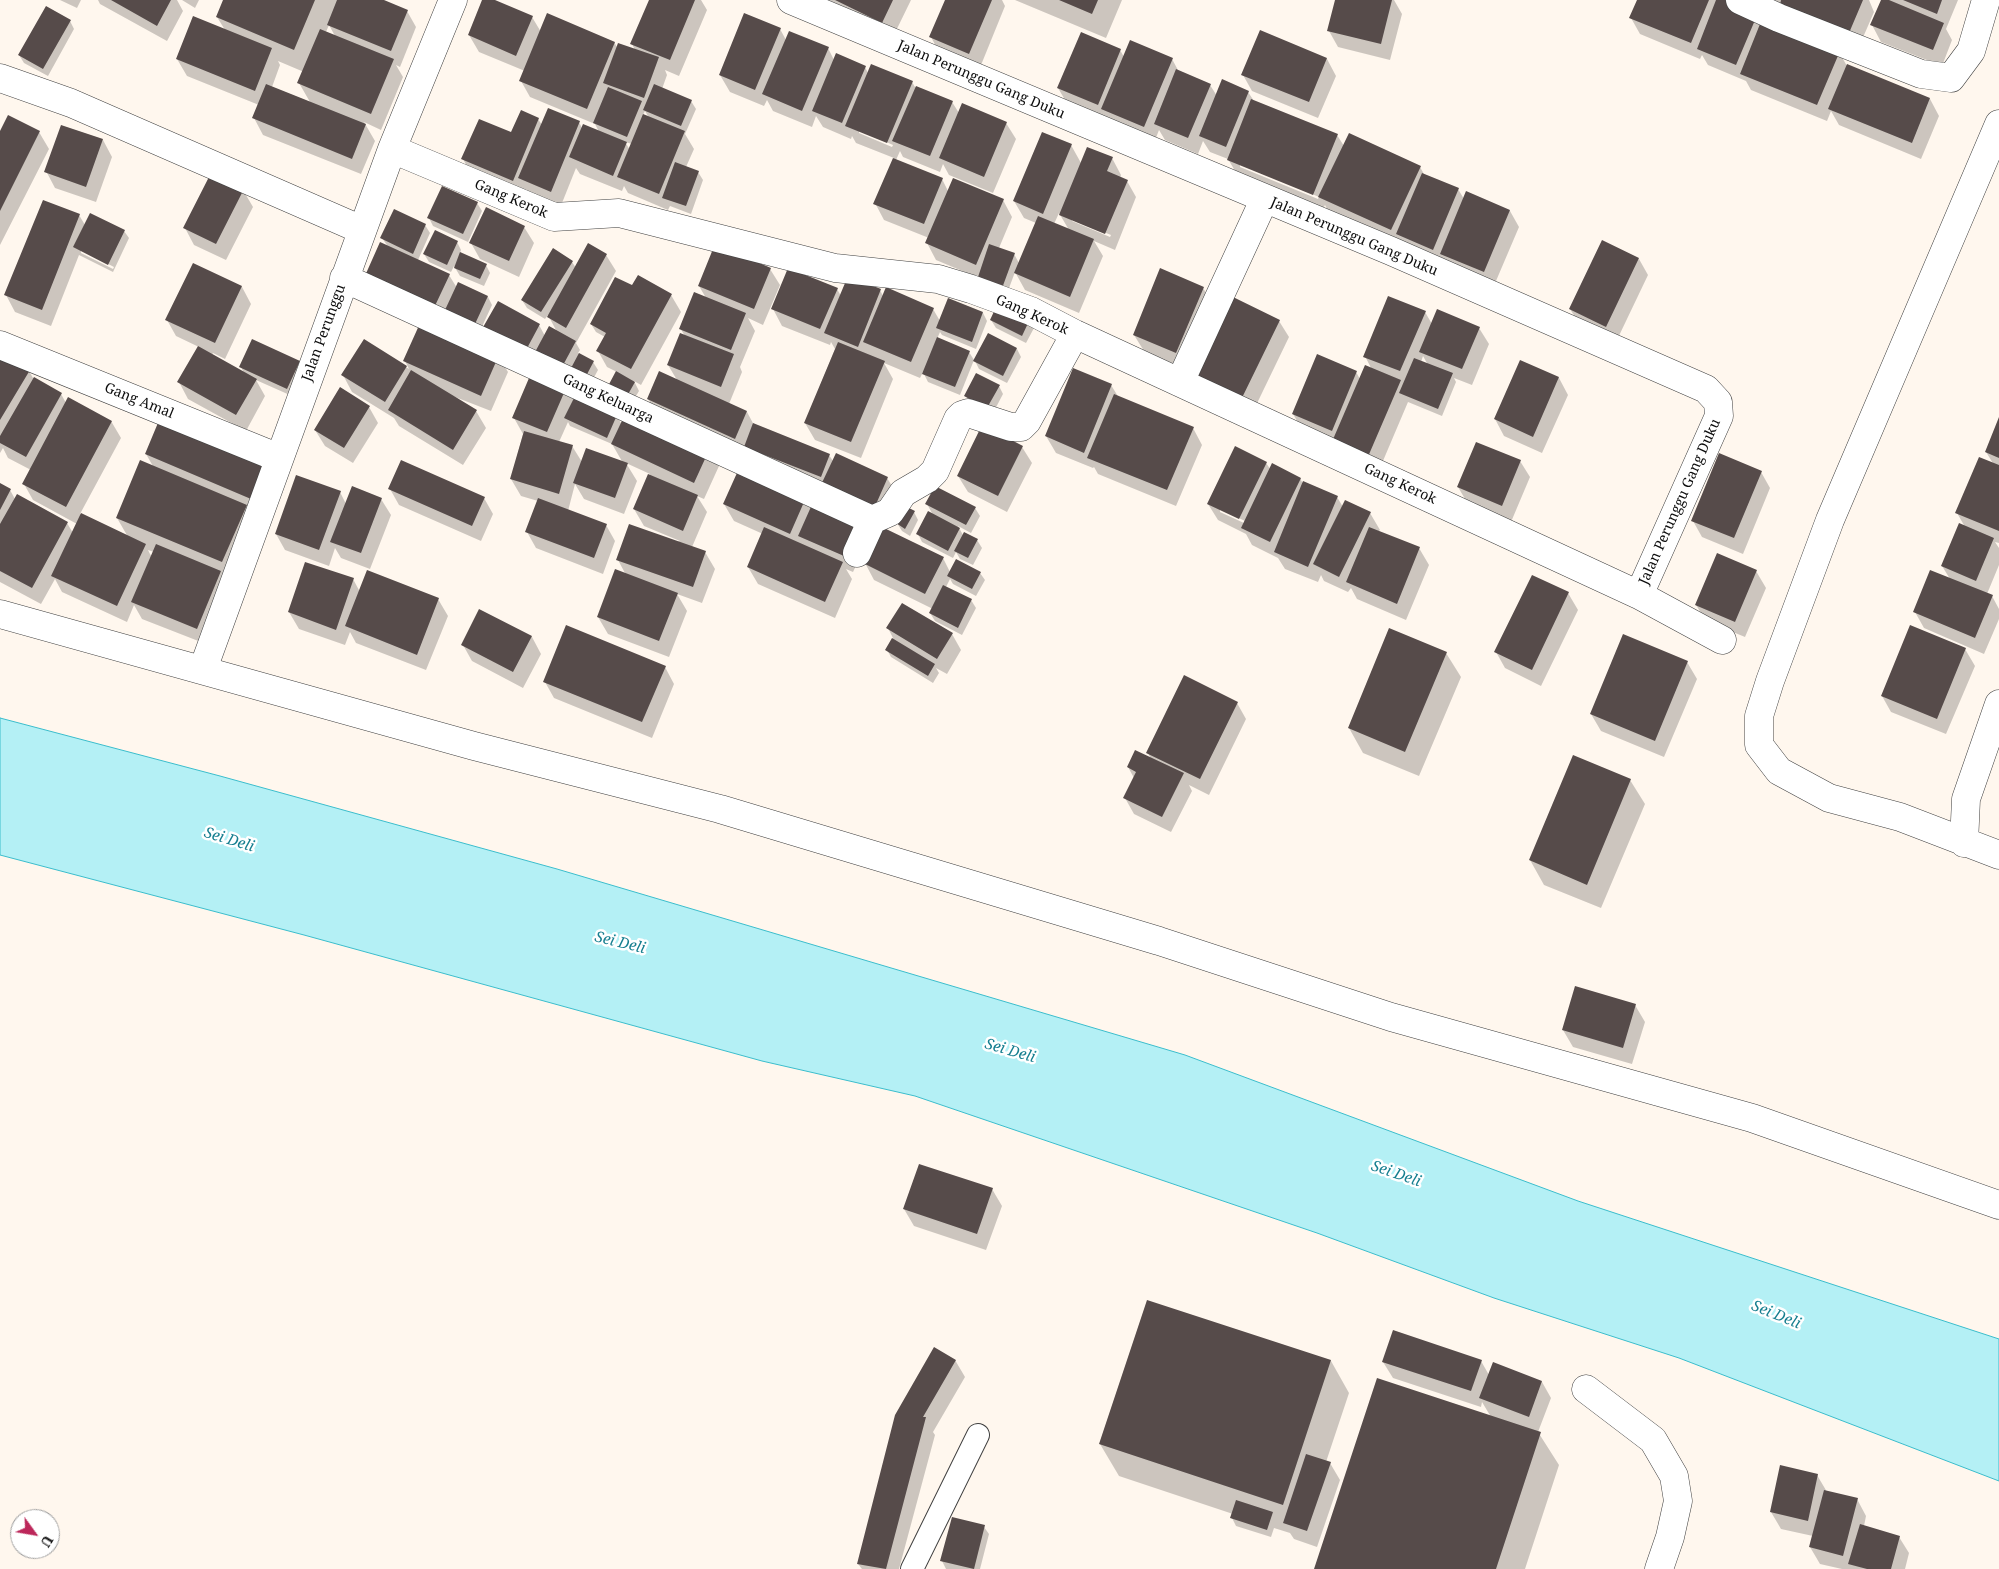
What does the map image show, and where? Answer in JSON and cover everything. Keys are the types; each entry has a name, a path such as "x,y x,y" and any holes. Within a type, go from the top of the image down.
{"street":[{"name":"Jalan Perunggu Gang Duku","path":"791,0 1264,200 1391,251 1706,389 1718,402 1719,416 1639,594"},
{"path":"1740,0 1779,18 1921,74 1951,78 1970,51 1986,0"},
{"name":"Jalan Perunggu","path":"203,669 446,2"},
{"path":"0,78 71,103 362,230"},
{"path":"1999,124 1830,520 1770,681 1760,716 1759,745 1779,771 1829,798 1900,817 1999,855"},
{"name":"Gang Kerok","path":"392,149 554,217 619,213 835,268 938,279 1031,311 1075,334 1639,594 1722,640"},
{"path":"1180,382 1264,200"},
{"name":"Gang Keluarga","path":"344,278 872,520"},
{"path":"857,553 872,520 890,512 903,493 927,479 934,471 958,419 962,415 968,413 1011,427 1021,427 1027,421 1075,334"},
{"name":"Gang Amal","path":"0,345 279,458"},
{"path":"0,614 474,746 720,808 1159,941 1391,1017 1752,1118 1999,1205"},
{"path":"1964,843 1966,798 1999,704"},
{"path":"1586,1389 1653,1440 1674,1476 1678,1501 1670,1538 1659,1569"}],"lane":[{"path":"912,1569 978,1435"}],"water":[{"name":"Sei Deli","path":"0,718 220,776 557,869 1185,1055 1578,1201 1999,1339 1999,1481 1679,1358 1494,1298 1317,1233 915,1096 762,1061 304,935 0,855"}],"building":[{"path":"111,0 171,0 157,26"},
{"path":"223,0 315,0 294,50 216,17"},
{"path":"337,0 384,0 408,10 391,51 327,25"},
{"path":"482,0 495,0 533,16 516,56 468,35"},
{"path":"649,0 695,0 670,60 630,44"},
{"path":"835,0 893,0 882,23"},
{"path":"945,0 992,0 969,54 929,37"},
{"path":"1059,0 1098,0 1092,14"},
{"path":"1335,0 1392,0 1381,44 1327,31"},
{"path":"1637,0 1709,0 1691,43 1629,18"},
{"path":"1716,0 1725,0 1758,13 1736,65 1697,49"},
{"path":"1781,0 1863,0 1849,33 1780,5"},
{"path":"1881,0 1889,0 1944,23 1933,50 1870,25"},
{"path":"1903,0 1942,0 1937,14"},
{"path":"46,6 71,20 43,69 18,55"},
{"path":"547,13 615,42 587,109 519,81"},
{"path":"744,13 781,28 755,90 719,75"},
{"path":"193,16 272,48 255,91 176,59"},
{"path":"1762,19 1840,51 1817,105 1740,74"},
{"path":"320,29 394,59 371,114 297,83"},
{"path":"1260,30 1327,58 1309,102 1241,75"},
{"path":"789,31 829,47 802,111 762,94"},
{"path":"1081,32 1121,49 1098,105 1057,88"},
{"path":"1130,40 1173,58 1144,127 1101,109"},
{"path":"618,43 659,57 644,98 603,83"},
{"path":"836,53 866,66 842,123 812,111"},
{"path":"871,64 913,81 887,143 845,126"},
{"path":"1847,64 1930,98 1912,143 1828,109"},
{"path":"1176,69 1211,84 1188,138 1154,124"},
{"path":"1222,79 1249,91 1226,147 1199,136"},
{"path":"266,84 366,124 352,159 252,118"},
{"path":"654,84 692,100 681,126 643,110"},
{"path":"916,86 953,101 930,156 892,141"},
{"path":"608,87 642,101 627,137 593,123"},
{"path":"1251,99 1338,134 1313,195 1227,160"},
{"path":"962,103 1007,122 984,177 939,158"},
{"path":"548,108 580,121 551,192 518,178"},
{"path":"521,110 539,118 513,181 461,159 479,119 511,132"},
{"path":"643,114 685,131 659,194 617,177"},
{"path":"8,115 40,131 0,211 0,131"},
{"path":"583,124 627,142 613,176 569,157"},
{"path":"61,125 103,139 86,187 44,172"},
{"path":"1042,132 1072,144 1043,214 1013,201"},
{"path":"1349,133 1421,166 1391,230 1318,197"},
{"path":"1087,147 1113,157 1107,171 1128,180 1105,234 1059,215"},
{"path":"893,158 943,178 924,224 873,204"},
{"path":"675,162 699,171 686,206 662,198"},
{"path":"211,173 244,189 216,244 183,228"},
{"path":"1422,173 1459,188 1433,250 1396,234"},
{"path":"953,178 1004,199 976,265 925,243"},
{"path":"442,186 478,202 463,234 427,218"},
{"path":"1466,191 1510,210 1484,272 1440,254"},
{"path":"43,200 80,214 42,310 4,295"},
{"path":"486,207 525,226 509,261 469,243"},
{"path":"394,209 426,224 413,254 380,238"},
{"path":"90,213 125,230 108,265 73,247"},
{"path":"1038,216 1094,239 1070,297 1014,273"},
{"path":"435,230 458,241 447,265 423,254"},
{"path":"1602,240 1639,258 1606,327 1569,309"},
{"path":"380,242 450,274 433,310 364,278"},
{"path":"588,243 607,254 566,328 547,317"},
{"path":"715,244 771,268 754,309 698,286"},
{"path":"989,244 1015,253 1001,291 976,283"},
{"path":"553,248 573,261 541,312 521,300"},
{"path":"460,252 487,264 480,279 454,268"},
{"path":"193,263 242,286 215,343 165,320"},
{"path":"788,268 838,288 820,329 771,309"},
{"path":"1160,268 1204,287 1176,353 1133,335"},
{"path":"638,275 672,294 631,369 596,351 606,333 590,324 615,277 632,285"},
{"path":"848,276 881,289 858,347 824,333"},
{"path":"458,282 488,296 475,324 445,310"},
{"path":"886,287 934,308 911,362 863,342"},
{"path":"694,292 746,313 731,350 679,329"},
{"path":"1388,296 1426,311 1400,371 1363,357"},
{"path":"1233,297 1280,320 1238,406 1191,383"},
{"path":"948,298 983,312 972,342 936,328"},
{"path":"498,301 540,324 525,352 482,329"},
{"path":"998,303 1030,319 1022,336 990,320"},
{"path":"1437,309 1480,327 1462,369 1419,352"},
{"path":"421,321 499,355 481,396 403,361"},
{"path":"549,326 576,341 561,369 534,354"},
{"path":"680,333 734,354 721,387 667,365"},
{"path":"988,333 1017,348 1003,376 973,361"},
{"path":"937,337 970,351 955,387 922,374"},
{"path":"252,339 300,361 287,389 239,367"},
{"path":"364,339 407,366 385,402 341,375"},
{"path":"838,342 885,361 851,442 804,423"},
{"path":"198,346 257,379 236,415 177,382"},
{"path":"0,352 30,370 0,420"},
{"path":"579,353 594,361 585,378 570,370"},
{"path":"1317,354 1357,371 1332,431 1292,414"},
{"path":"1414,358 1453,373 1438,409 1399,393"},
{"path":"1520,360 1559,377 1533,437 1494,419"},
{"path":"1365,365 1401,380 1367,459 1331,444"},
{"path":"1073,368 1112,384 1084,453 1045,436"},
{"path":"411,370 477,410 453,450 388,410"},
{"path":"532,371 567,386 547,432 512,418"},
{"path":"616,371 635,382 626,398 607,388"},
{"path":"659,371 747,411 735,439 647,399"},
{"path":"976,373 1000,385 987,408 964,396"},
{"path":"34,377 62,393 26,457 0,443 0,436"},
{"path":"340,387 370,406 344,448 314,430"},
{"path":"1114,394 1194,427 1167,490 1087,458"},
{"path":"575,396 617,415 607,438 564,418"},
{"path":"68,397 112,421 66,507 22,484"},
{"path":"627,410 710,448 694,483 611,444"},
{"path":"1999,417 1999,458 1985,452"},
{"path":"160,418 266,463 251,499 145,454"},
{"path":"753,423 830,454 821,477 744,447"},
{"path":"982,425 1023,446 998,496 957,476"},
{"path":"524,431 573,445 559,494 510,479"},
{"path":"1476,442 1521,460 1502,506 1457,487"},
{"path":"1235,446 1267,462 1239,519 1207,504"},
{"path":"586,448 628,463 615,498 573,483"},
{"path":"836,453 888,477 873,511 820,487"},
{"path":"1719,453 1762,471 1734,538 1691,521"},
{"path":"1979,457 1999,465 1999,531 1955,513"},
{"path":"140,460 247,505 222,562 116,518"},
{"path":"401,460 485,497 472,526 388,489"},
{"path":"1272,463 1301,478 1270,542 1241,528"},
{"path":"741,464 808,493 790,534 723,504"},
{"path":"648,474 698,495 683,531 633,509"},
{"path":"296,475 341,491 319,550 275,534"},
{"path":"1303,481 1338,496 1308,567 1274,552"},
{"path":"0,483 11,489 0,510"},
{"path":"352,486 382,498 361,553 330,542"},
{"path":"935,486 976,507 966,525 925,504"},
{"path":"17,494 68,522 32,588 0,571 0,524"},
{"path":"538,498 607,524 594,558 525,532"},
{"path":"814,500 860,521 844,556 798,536"},
{"path":"1345,500 1371,512 1339,577 1313,564"},
{"path":"905,506 915,511 905,529 896,523"},
{"path":"928,511 960,528 948,551 916,534"},
{"path":"81,513 146,544 117,606 51,576"},
{"path":"1959,523 1994,538 1976,581 1941,566"},
{"path":"629,524 706,551 693,587 616,560"},
{"path":"764,527 843,562 825,602 747,567"},
{"path":"882,527 944,557 925,594 863,563"},
{"path":"1369,527 1420,547 1397,604 1346,582"},
{"path":"964,532 978,539 968,558 954,551"},
{"path":"156,544 221,571 197,629 131,602"},
{"path":"1717,553 1757,570 1735,622 1695,605"},
{"path":"956,559 981,572 972,589 947,576"},
{"path":"305,562 354,578 336,630 288,612"},
{"path":"615,569 678,593 659,641 597,617"},
{"path":"367,570 439,598 417,655 345,626"},
{"path":"1930,570 1993,595 1975,638 1913,612"},
{"path":"1532,575 1569,592 1532,670 1494,652"},
{"path":"943,585 972,599 958,628 929,613"},
{"path":"902,603 953,633 937,659 886,628"},
{"path":"479,609 532,636 513,672 461,645"},
{"path":"566,625 666,666 642,722 543,682"},
{"path":"1910,625 1966,648 1937,719 1881,696"},
{"path":"1389,628 1447,652 1405,752 1348,728"},
{"path":"1623,634 1688,661 1655,741 1590,714"},
{"path":"892,638 935,664 928,676 885,650"},
{"path":"1184,675 1238,702 1200,779 1146,753"},
{"path":"1135,750 1184,773 1162,817 1123,798 1136,772 1127,767"},
{"path":"1573,755 1631,779 1587,885 1529,860"},
{"path":"1575,986 1636,1004 1623,1048 1562,1030"},
{"path":"919,1164 993,1188 977,1234 903,1209"},
{"path":"1147,1300 1331,1360 1283,1505 1099,1444"},
{"path":"1393,1330 1482,1360 1471,1391 1382,1362"},
{"path":"934,1347 956,1360 923,1417 926,1417 886,1569 857,1564 895,1415"},
{"path":"1493,1362 1542,1381 1529,1417 1479,1398"},
{"path":"1377,1378 1541,1432 1496,1569 1314,1569"},
{"path":"1306,1454 1331,1462 1307,1531 1283,1523"},
{"path":"1780,1465 1818,1474 1808,1521 1770,1512"},
{"path":"1824,1490 1858,1498 1843,1556 1809,1547"},
{"path":"1236,1500 1273,1512 1267,1530 1230,1518"},
{"path":"952,1517 985,1525 974,1569 940,1561"},
{"path":"1860,1524 1900,1536 1891,1569 1867,1569 1848,1564"}]}
